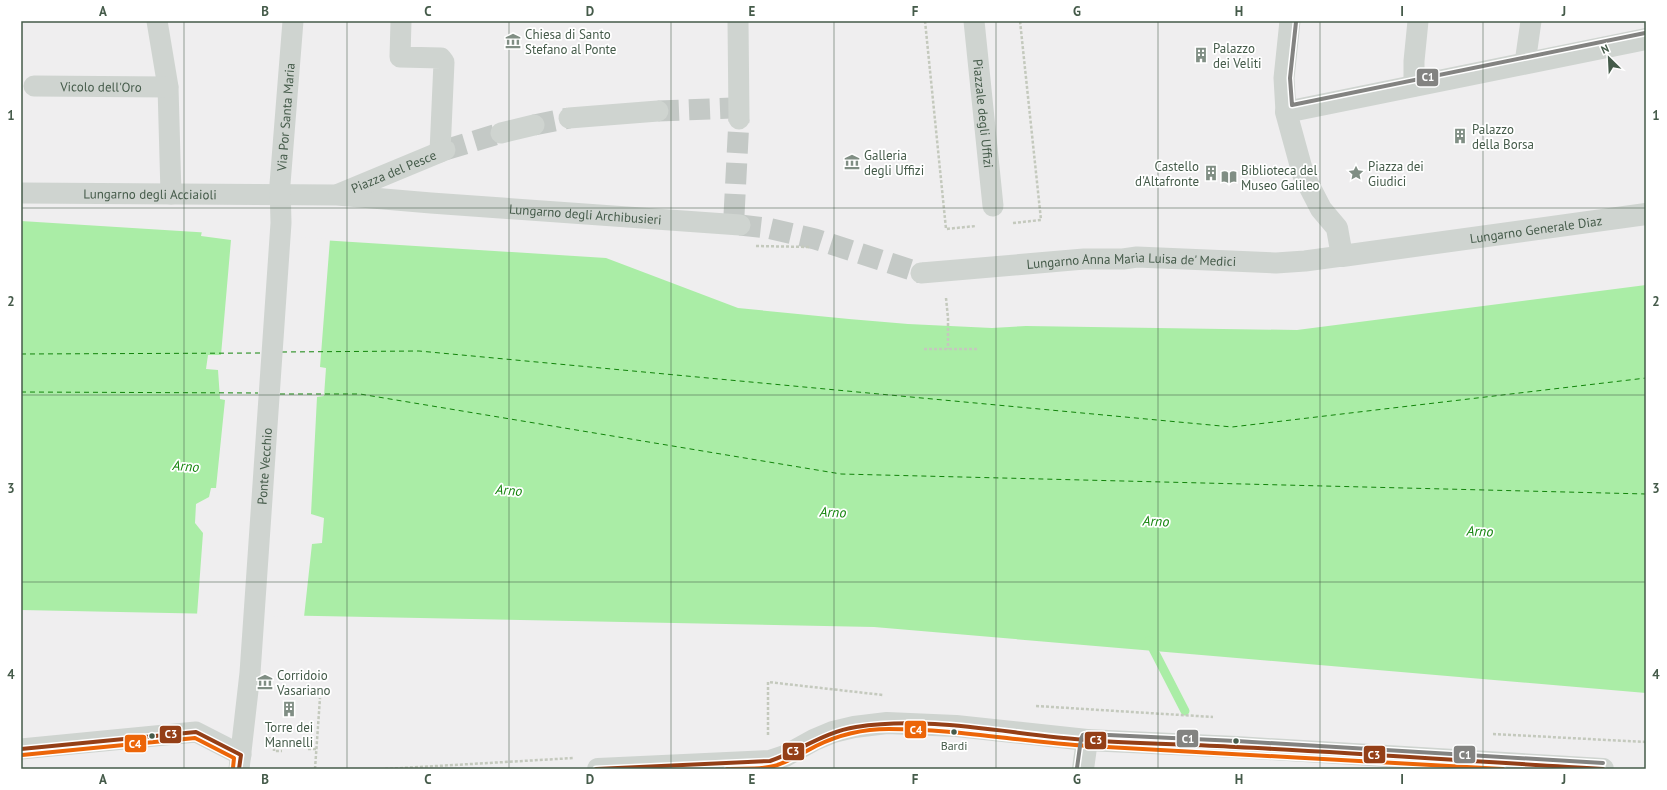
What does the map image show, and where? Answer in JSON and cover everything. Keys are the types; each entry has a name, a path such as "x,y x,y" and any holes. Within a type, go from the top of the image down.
{"street":[{"path":"157,21 168,87 171,194"},
{"name":"Via Por Santa Maria","path":"281,211 293,21"},
{"name":"Piazza del Pesce","path":"281,211 337,195 442,148 444,62 441,58 400,57 401,21"},
{"path":"737,112 738,21"},
{"name":"Piazzale degli Uffizi","path":"974,21 993,206"},
{"path":"1290,21 1284,78 1286,112 1303,174 1321,209 1337,228 1342,256"},
{"path":"1414,86 1414,61 1418,21"},
{"path":"1525,63 1531,21"},
{"path":"1286,112 1646,39"},
{"name":"Vicolo dell'Oro","path":"34,86 168,87"},
{"path":"569,118 658,111"},
{"path":"501,133 534,125"},
{"name":"Lungarno degli Acciaioli","path":"21,193 171,194 281,211"},
{"name":"Piazza del Pesce","path":"337,195 431,204"},
{"name":"Lungarno degli Archibusieri","path":"431,204 735,221"},
{"name":"Ponte Vecchio","path":"240,762 250,673 281,211"},
{"name":"Lungarno Generale Diaz","path":"1342,256 1646,214"},
{"name":"Lungarno Anna Maria Luisa de' Medici","path":"921,273 1137,257 1276,263 1342,256"},
{"path":"597,769 761,762 778,759 784,762 814,740 834,732 867,724 912,724 956,726 1087,740 1236,747 1603,769"},
{"path":"21,749 196,732 240,762"},
{"path":"1083,769 1087,740"}],"path":[{"path":"765,247 809,247"},
{"path":"946,296 948,349"},
{"path":"924,349 978,349"},
{"path":"768,741 768,682 884,695"},
{"path":"315,769 320,698"},
{"path":"308,749 317,749"}],"water":[{"name":"Arno","path":"21,221 606,258 738,308 908,324 992,328 1026,326 1297,330 1646,285 1646,693 874,627 21,610"}],"pier":[{"path":"202,231 330,239 320,367 326,368 324,396 317,397 311,514 324,518 322,543 312,544 304,617 197,615 203,533 195,523 196,504 209,497 211,488 216,488 225,400 220,399 218,370 206,369 208,355 221,355 231,240 201,236"}],"waterway":[{"path":"1149,641 1185,711"}],"ferry route":[{"path":"282,352 419,351 1232,427 1646,378"},
{"path":"21,354 262,353"},
{"path":"21,392 258,393"},
{"path":"280,394 360,394 841,474 1646,494"}],"tunnel":[{"path":"658,111 732,108"},
{"path":"534,125 569,118"},
{"path":"734,215 739,119"},
{"path":"445,150 501,133"},
{"path":"740,225 767,228 815,239 921,273"}],"transit line":[{"name":"C1","path":"1296,22 1290,78 1292,105 1645,33"},
{"name":"C3","path":"596,769 770,761 844,729 884,724 913,723 972,727 1059,738 1282,749 1603,769"},
{"name":"C4","path":"727,769 774,766 790,760 833,739 861,731 880,729 964,733 1089,746 1503,769"},
{"name":"C3","path":"21,749 196,732 241,755 239,769"},
{"name":"C1","path":"1077,768 1081,739 1083,735 1087,734 1236,741 1603,763"},
{"name":"C4","path":"22,755 195,738 234,758 233,768"}],"place":[{"name":"Chiesa di Santo Stefano al Ponte","path":"513,41"},
{"name":"Palazzo dei Veliti","path":"1201,55"},
{"name":"Palazzo della Borsa","path":"1460,136"},
{"name":"Galleria degli Uffizi","path":"852,162"},
{"name":"Castello d'Altafronte","path":"1211,173"},
{"name":"Piazza dei Giudici","path":"1356,173"},
{"name":"Biblioteca del Museo Galileo","path":"1229,177"},
{"name":"Corridoio Vasariano","path":"265,682"},
{"name":"Torre dei Mannelli","path":"289,709"},
{"name":"Bardi","path":"954,732"}]}
